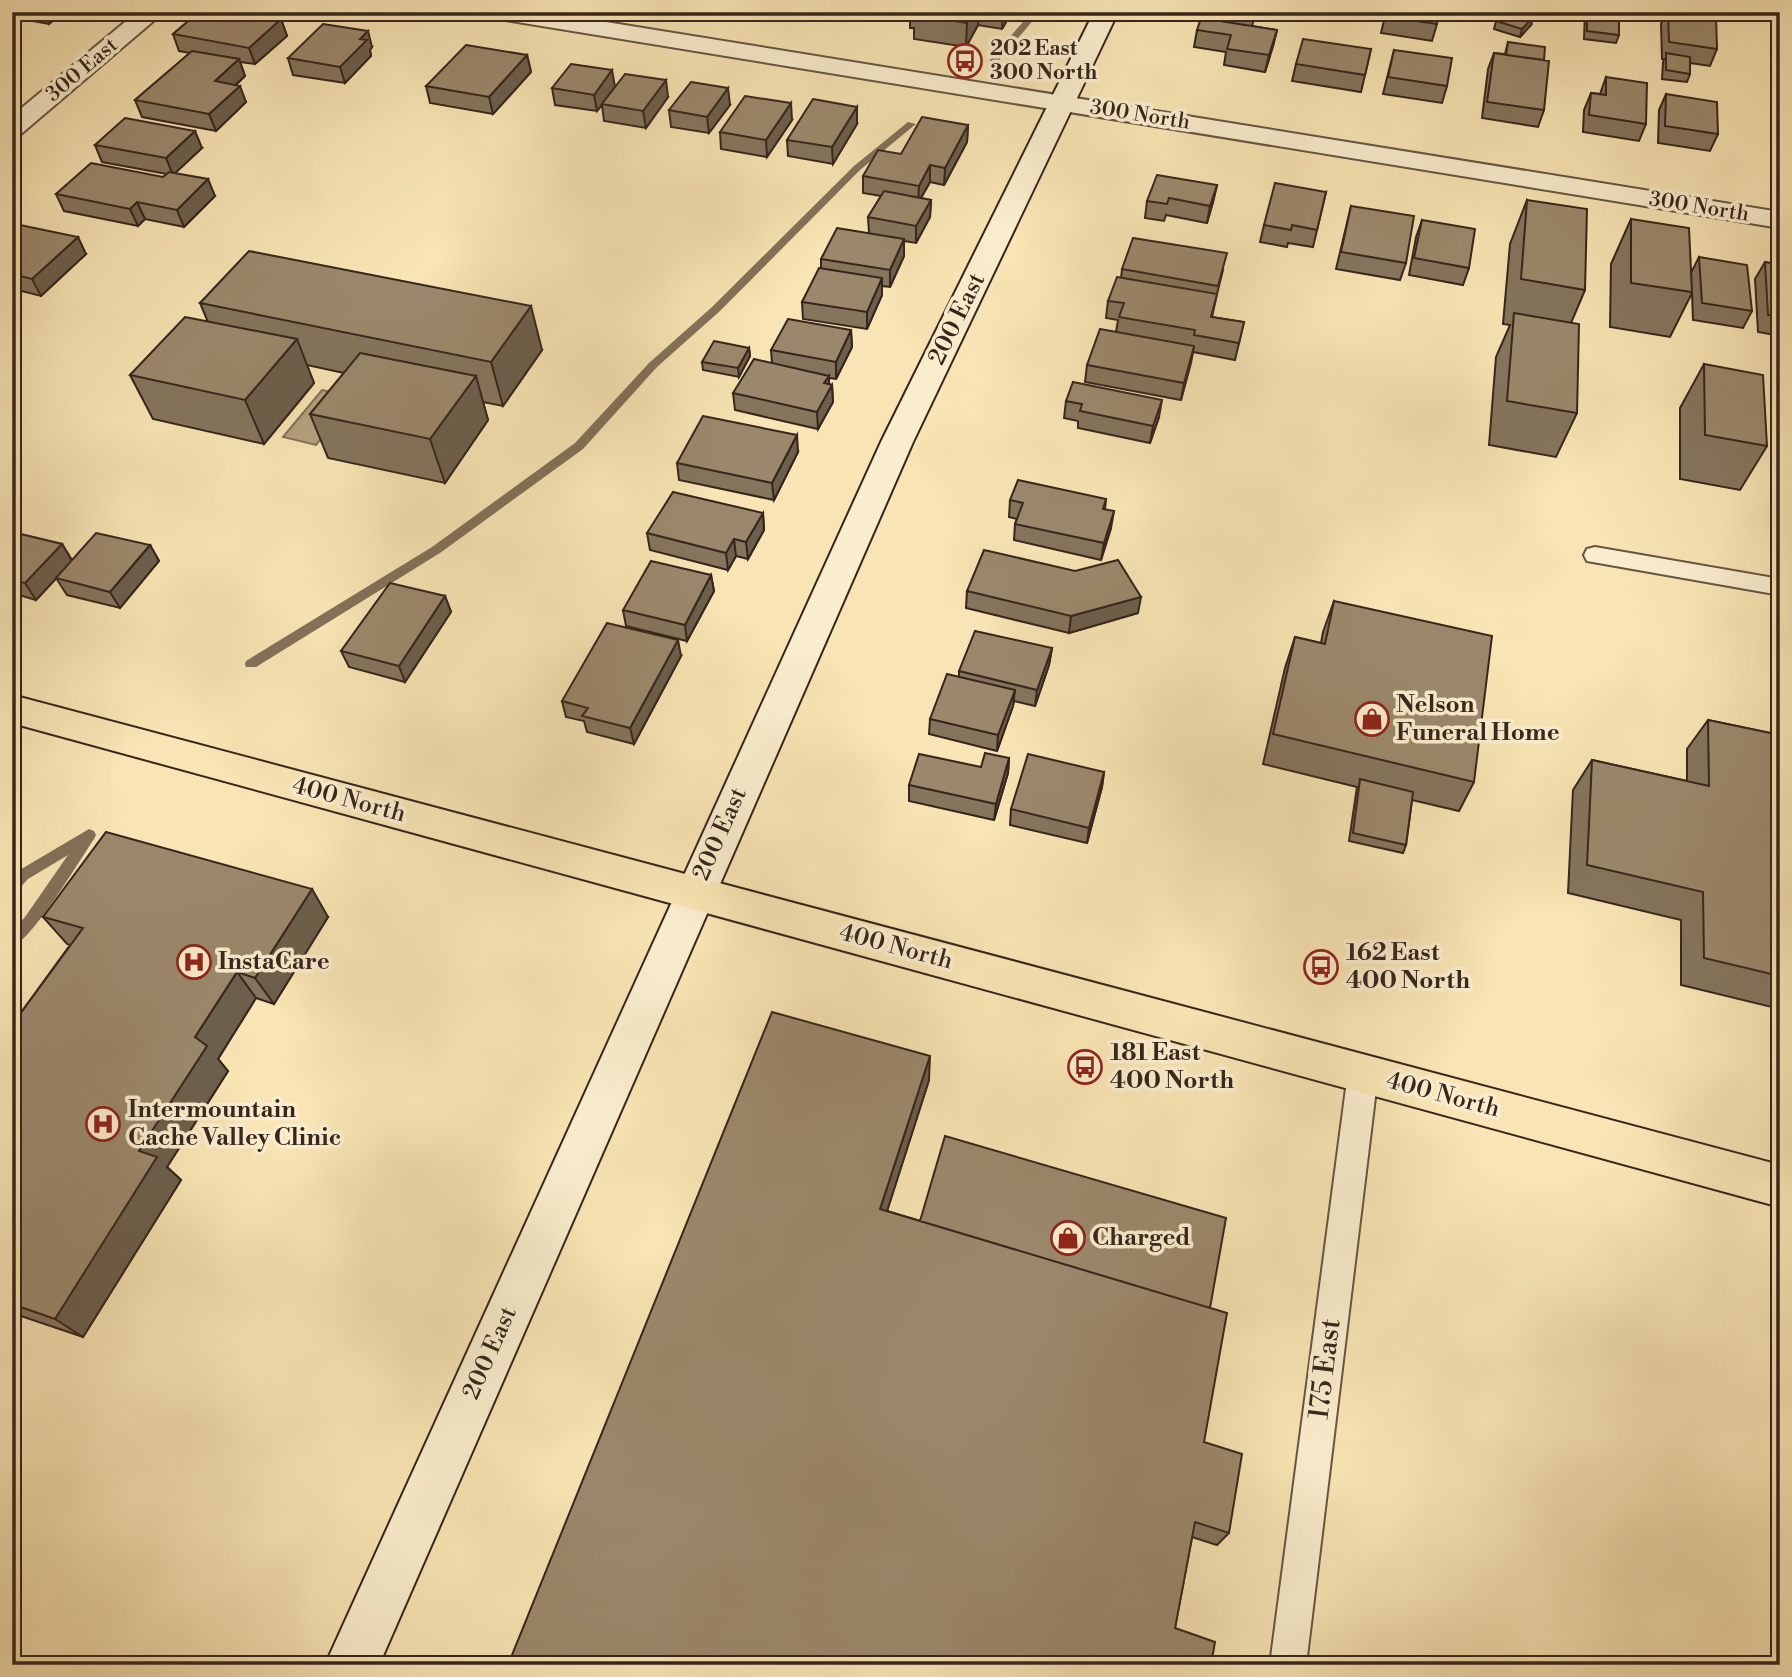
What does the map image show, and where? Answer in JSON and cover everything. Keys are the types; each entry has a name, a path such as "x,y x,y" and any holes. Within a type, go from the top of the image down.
{"main road":[{"name":"400 North","path":"12,709 1780,1186"}],"street":[{"name":"300 East","path":"12,129 152,12"},
{"name":"300 North","path":"499,12 1780,220"},
{"name":"200 East","path":"352,1665 897,442 1106,12"}],"lane":[{"path":"1595,555 1780,587"},
{"name":"175 East","path":"1288,1665 1363,1073"}],"shaded area":[{"path":"322,390 355,397 316,445 283,437"}],"building":[{"path":"199,12 243,12 281,19 249,48 173,34"},
{"path":"916,12 972,12 967,23 915,15"},
{"path":"1386,12 1439,12 1437,24 1385,17"},
{"path":"1505,12 1534,16 1522,29 1496,21"},
{"path":"1587,12 1619,12 1619,35 1587,31"},
{"path":"1668,12 1716,14 1717,49 1669,42"},
{"path":"1201,18 1277,30 1269,55 1227,49 1231,35 1197,30"},
{"path":"323,24 368,31 360,39 367,40 340,67 288,58"},
{"path":"1303,39 1371,49 1365,75 1296,64"},
{"path":"1508,42 1545,47 1544,60 1506,55"},
{"path":"466,45 527,55 489,97 426,86"},
{"path":"1394,50 1452,58 1447,86 1388,77"},
{"path":"192,51 239,59 215,81 240,86 209,114 135,100"},
{"path":"1494,53 1549,61 1544,110 1487,102"},
{"path":"1666,53 1690,57 1690,74 1666,70"},
{"path":"571,64 612,70 594,95 552,88"},
{"path":"625,74 666,80 643,111 602,104"},
{"path":"1606,77 1647,83 1646,124 1589,115 1591,93 1606,95"},
{"path":"691,82 728,88 707,117 669,110"},
{"path":"1666,94 1717,102 1718,134 1665,126"},
{"path":"745,96 791,103 766,140 720,132"},
{"path":"813,99 857,107 832,147 787,140"},
{"path":"922,117 968,125 945,168 930,165 919,186 863,176 878,150 901,154"},
{"path":"125,118 195,131 166,158 95,145"},
{"path":"91,163 163,177 169,172 208,179 177,210 137,202 130,209 56,194"},
{"path":"1157,175 1217,185 1210,206 1169,198 1167,204 1147,201"},
{"path":"1275,183 1326,192 1317,230 1292,225 1291,230 1264,225"},
{"path":"884,191 931,200 916,226 868,217"},
{"path":"1527,200 1587,209 1585,290 1521,279"},
{"path":"1351,206 1414,216 1406,263 1341,252"},
{"path":"1631,219 1689,228 1692,292 1631,283"},
{"path":"1422,220 1475,229 1469,268 1414,258"},
{"path":"20,225 78,237 32,279 12,274 12,232"},
{"path":"837,228 904,239 890,270 821,259"},
{"path":"1133,238 1227,253 1218,286 1122,269"},
{"path":"249,251 531,306 491,362 200,303"},
{"path":"1699,257 1747,265 1752,311 1702,303"},
{"path":"1765,262 1780,265 1780,317 1768,315"},
{"path":"819,268 882,278 867,312 802,302"},
{"path":"1117,277 1217,294 1211,317 1244,322 1239,343 1194,335 1195,330 1119,317 1124,303 1108,301"},
{"path":"1514,313 1579,324 1577,413 1507,401"},
{"path":"185,317 297,339 245,400 130,375"},
{"path":"788,319 851,330 836,362 771,350"},
{"path":"1100,329 1194,346 1184,383 1087,365"},
{"path":"714,341 749,348 738,368 702,362"},
{"path":"360,353 476,376 430,439 310,414"},
{"path":"754,359 829,376 824,383 832,385 817,412 733,393"},
{"path":"1704,364 1763,375 1767,446 1705,435"},
{"path":"1073,382 1162,400 1153,426 1080,411 1082,404 1066,401"},
{"path":"703,416 797,435 772,483 677,463"},
{"path":"1018,480 1106,499 1103,509 1114,511 1104,543 1015,524 1023,503 1010,500"},
{"path":"673,492 763,513 746,542 734,539 726,553 647,533"},
{"path":"12,532 62,544 25,583 12,580"},
{"path":"96,533 150,545 110,592 56,578"},
{"path":"984,550 1075,571 1118,560 1141,597 1071,616 967,591"},
{"path":"651,561 711,575 685,625 623,610"},
{"path":"390,583 445,596 399,666 341,651"},
{"name":"Nelson Funeral Home","path":"1334,601 1492,636 1474,782 1273,734 1295,637 1325,644"},
{"path":"607,623 678,640 630,728 582,716 588,708 562,701"},
{"path":"975,631 1052,648 1037,690 959,671"},
{"path":"947,674 1015,690 998,735 930,719"},
{"path":"1708,720 1780,735 1780,976 1704,958 1703,892 1587,865 1592,760 1709,786"},
{"path":"985,753 1009,758 996,804 909,785 919,754 981,767"},
{"path":"1028,754 1104,772 1089,828 1011,809"},
{"path":"1360,779 1413,792 1406,845 1353,833"},
{"name":"Intermountain Cache Valley Clinic","path":"106,832 312,889 255,978 237,972 195,1037 207,1046 139,1151 157,1157 55,1319 12,1304 12,1025 83,928 43,917"},
{"path":"772,1012 930,1056 880,1209 1227,1313 1204,1442 1242,1454 1229,1533 1195,1522 1175,1628 1215,1642 1211,1665 508,1665"},
{"name":"Charged","path":"945,1136 1226,1218 1210,1308 920,1221"}],"waterway":[{"path":"993,62 1031,18"},
{"path":"251,664 436,550 579,446 653,365 716,309 857,168 911,124"},
{"path":"12,941 30,921 89,835"},
{"path":"12,887 23,875 85,837"}],"place":[{"name":"202 East 300 North","path":"965,61"},
{"name":"Nelson Funeral Home","path":"1372,719"},
{"name":"InstaCare","path":"194,962"},
{"name":"162 East 400 North","path":"1321,967"},
{"name":"181 East 400 North","path":"1085,1067"},
{"name":"Intermountain Cache Valley Clinic","path":"103,1124"},
{"name":"Charged","path":"1068,1238"}]}
